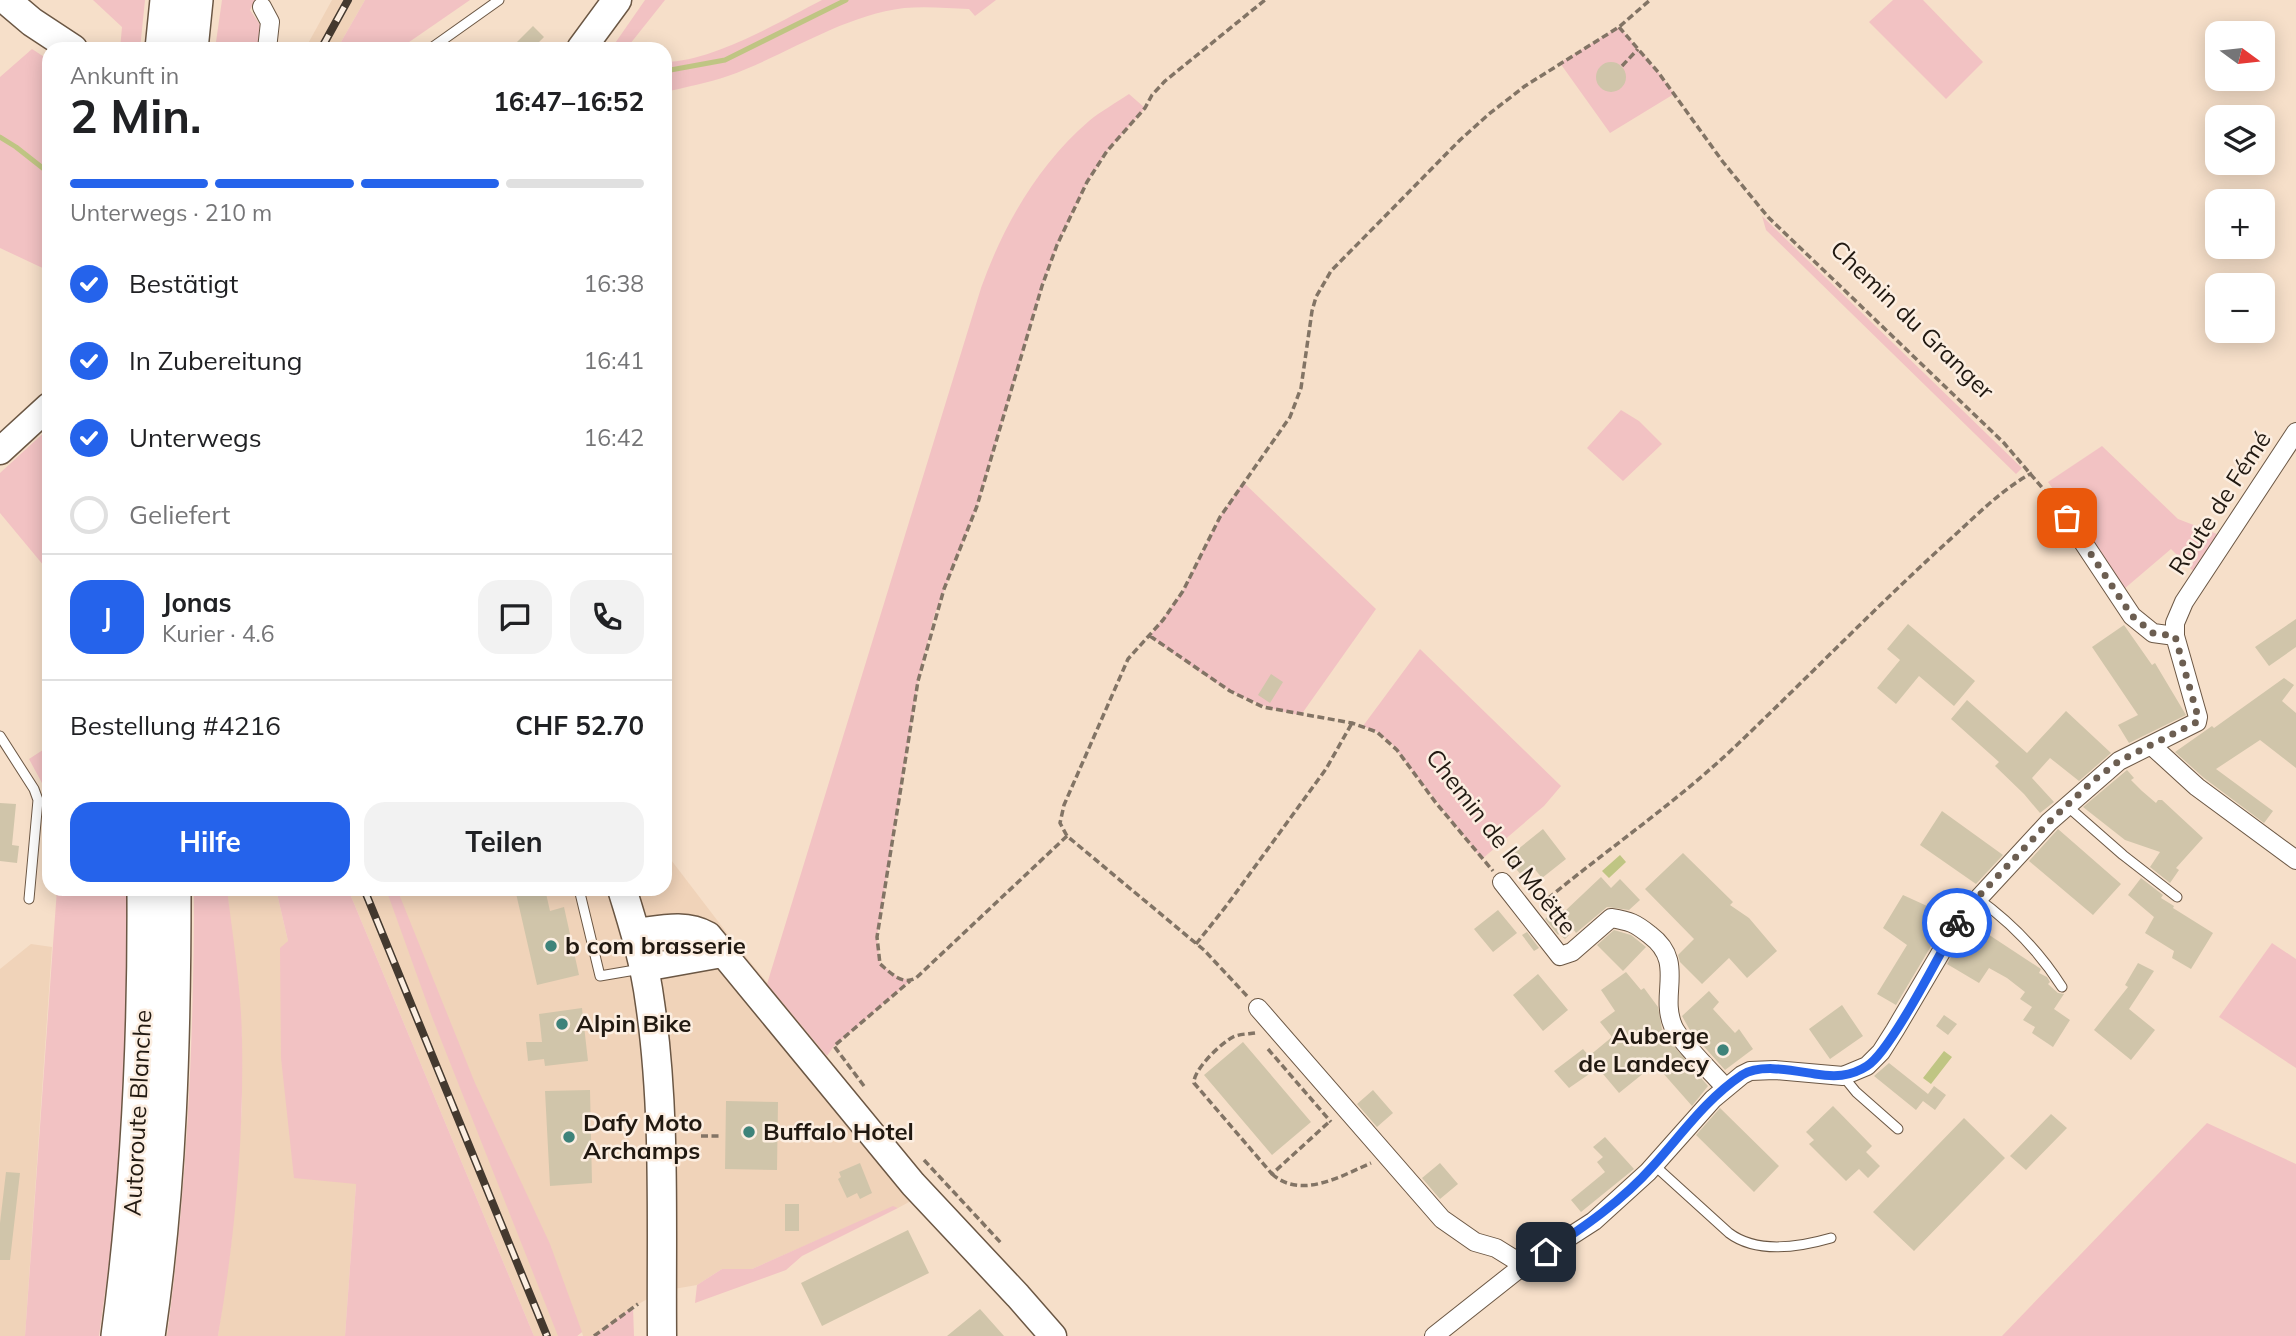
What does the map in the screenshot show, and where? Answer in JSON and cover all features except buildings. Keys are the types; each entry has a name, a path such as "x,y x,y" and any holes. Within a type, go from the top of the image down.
{"highway":[{"path":"167,0 176,42"},
{"path":"179,42 196,0"},
{"path":"179,42 202,0"},
{"name":"Autoroute Blanche","path":"118,1336 129,1255 141,1108 145,896"},
{"name":"Autoroute Blanche","path":"148,1336 165,1191 174,896"}],"main road":[{"path":"6,0 32,22 62,42"},
{"path":"586,42 617,0"},
{"path":"624,896 644,968 654,1035 659,1107 662,1336"}],"street":[{"path":"262,7 270,22 268,42"},
{"path":"0,451 42,412"},
{"name":"Route de Fémé","path":"2175,636 2175,622 2184,602 2296,432"},
{"path":"1434,1336 1525,1266 1594,1221 1654,1165 1696,1116 1726,1088 1750,1071 1843,1076 1867,1066 1881,1052 1958,922 1977,898 2066,805 2119,761 2197,722 2198,717 2175,636 2153,633 2132,616 2067,518"},
{"path":"2152,746 2197,787 2296,860"},
{"name":"Chemin de la Moëtte","path":"1502,882 1560,956 1572,952 1611,918 1632,921 1657,940 1669,956 1670,1013 1673,1027 1726,1088"},
{"path":"635,932 679,927 698,930 710,937 913,1184 1053,1336"},
{"path":"644,968 722,954"},
{"path":"1258,1008 1442,1219 1475,1242 1496,1248 1525,1266"}],"lane":[{"path":"439,42 499,0"},
{"path":"0,736 34,789 38,800 29,899"},
{"path":"2066,805 2123,855 2177,897"},
{"path":"581,896 600,976 644,968"},
{"path":"1977,898 2017,930 2045,960 2062,987"},
{"path":"1843,1076 1856,1092 1898,1129"},
{"path":"1654,1165 1742,1242 1774,1247 1810,1244 1832,1238"}],"path":[{"path":"911,981 895,976 880,964 877,937 918,681 940,598 981,493 1042,286 1087,182 1107,151 1165,81 1265,0"},
{"path":"1258,1008 1196,944 1067,836 1060,823 1063,805 1128,659 1150,636 1184,591 1220,517 1290,417 1301,388 1312,311 1316,297 1331,271 1489,114 1525,86 1619,27 1650,0"},
{"name":"Chemin du Granger","path":"1619,27 1658,72 1761,209 2004,443 2067,518"},
{"path":"1622,66 1638,49"},
{"path":"1528,915 1594,859 1687,790 1740,743 1921,566 2001,492 2032,474"},
{"name":"Chemin de la Moëtte","path":"1150,636 1230,691 1263,707 1352,723 1377,732 1392,744 1436,803 1502,882"},
{"path":"1196,944 1326,769 1352,723"},
{"path":"869,1093 834,1046 911,981 1067,836"},
{"path":"1255,1033 1231,1038 1199,1068 1193,1078 1194,1083 1272,1174 1282,1182 1304,1186 1332,1179 1389,1158"},
{"path":"1272,1174 1329,1122"},
{"path":"701,1136 720,1136"},
{"path":"923,1159 966,1205"},
{"path":"594,1336 633,1307 662,1291"}],"shaded area":[{"path":"93,0 145,0 141,42 121,42 122,27"},
{"path":"222,0 255,0 250,10 263,29 259,42 216,42"},
{"path":"332,0 365,0 341,42 309,42"},
{"path":"365,0 470,0 409,42 341,42"},
{"path":"645,0 665,0 632,42 616,42"},
{"path":"822,0 996,0 975,16 969,9 936,7 881,12 836,27 728,76 672,90 672,61 725,48"},
{"path":"1893,0 1923,0 1983,62 1946,99 1869,22"},
{"path":"1619,27 1674,94 1610,133 1560,63"},
{"path":"32,49 42,55 42,268 0,248 0,77"},
{"path":"1129,94 1145,108 1107,151 1087,182 1057,245 1042,286 977,506 934,616 918,681 877,937 880,964 896,976 910,981 834,1046 827,1056 767,984 981,288 1011,220 1038,177 1089,121"},
{"path":"1762,216 2022,468 2016,474 1766,230"},
{"path":"1621,410 1639,421 1662,444 1623,481 1587,448"},
{"path":"42,434 42,564 0,513 0,473"},
{"path":"2102,446 2178,519 2217,534 2213,549 2193,571 2171,549 2124,589 2048,482"},
{"path":"1243,482 1376,609 1301,715 1280,711 1240,695 1203,674 1150,636 1183,591 1220,517"},
{"path":"1420,649 1561,786 1544,806 1482,859 1392,744 1377,732 1363,726"},
{"path":"42,751 42,783 29,759"},
{"path":"1620,855 1626,862 1609,878 1602,871"},
{"path":"672,861 730,937 930,1183 898,1208 893,1207 752,1269 722,1269 697,1285 662,1291 633,1307 594,1336 583,1336 582,1332 577,1336 534,1336 351,896 672,896"},
{"path":"56,896 127,896 125,1079 114,1227 99,1336 25,1336"},
{"path":"194,896 228,896 241,1019 242,1075 240,1150 229,1262 218,1336 167,1336 180,1224 193,1001"},
{"path":"228,896 278,896 356,1184 345,1336 218,1336 231,1245 242,1108 242,1036"},
{"path":"278,896 351,896 534,1336 345,1336 356,1184 294,1178 281,1058 280,948 288,941"},
{"path":"389,896 400,896 475,1083 550,1244 582,1332 577,1336 558,1336 432,1017"},
{"path":"2272,943 2296,959 2296,1068 2219,1017"},
{"path":"31,944 52,947 25,1336 0,1336 0,969"},
{"path":"1944,1051 1952,1057 1931,1084 1923,1078"},
{"path":"2207,1123 2296,1164 2296,1336 2002,1336"},
{"path":"893,1206 898,1208 802,1256 786,1270 695,1303 697,1285 722,1269 752,1269"},
{"path":"633,1307 634,1336 594,1336"}],"waterway":[{"path":"672,70 725,60 846,0"},
{"path":"0,137 42,167"}],"railway":[{"path":"325,42 348,0"},
{"path":"367,896 547,1336"}],"way so far":[{"path":"1957,923 2049,822 2093,781 2133,753 2197,722 2198,717 2175,636 2153,633 2132,616 2067,518"}],"place":[{"name":"b com brasserie","path":"551,946"},
{"name":"Alpin Bike","path":"562,1024"},
{"name":"Auberge de Landecy","path":"1723,1050"},
{"name":"Buffalo Hotel","path":"749,1132"},
{"name":"Dafy Moto Archamps","path":"569,1137"}],"route":[{"path":"1546,1252 1594,1221 1631,1188 1696,1116 1742,1075 1750,1071 1775,1070 1843,1076 1875,1060 1895,1031 1957,923"}]}
